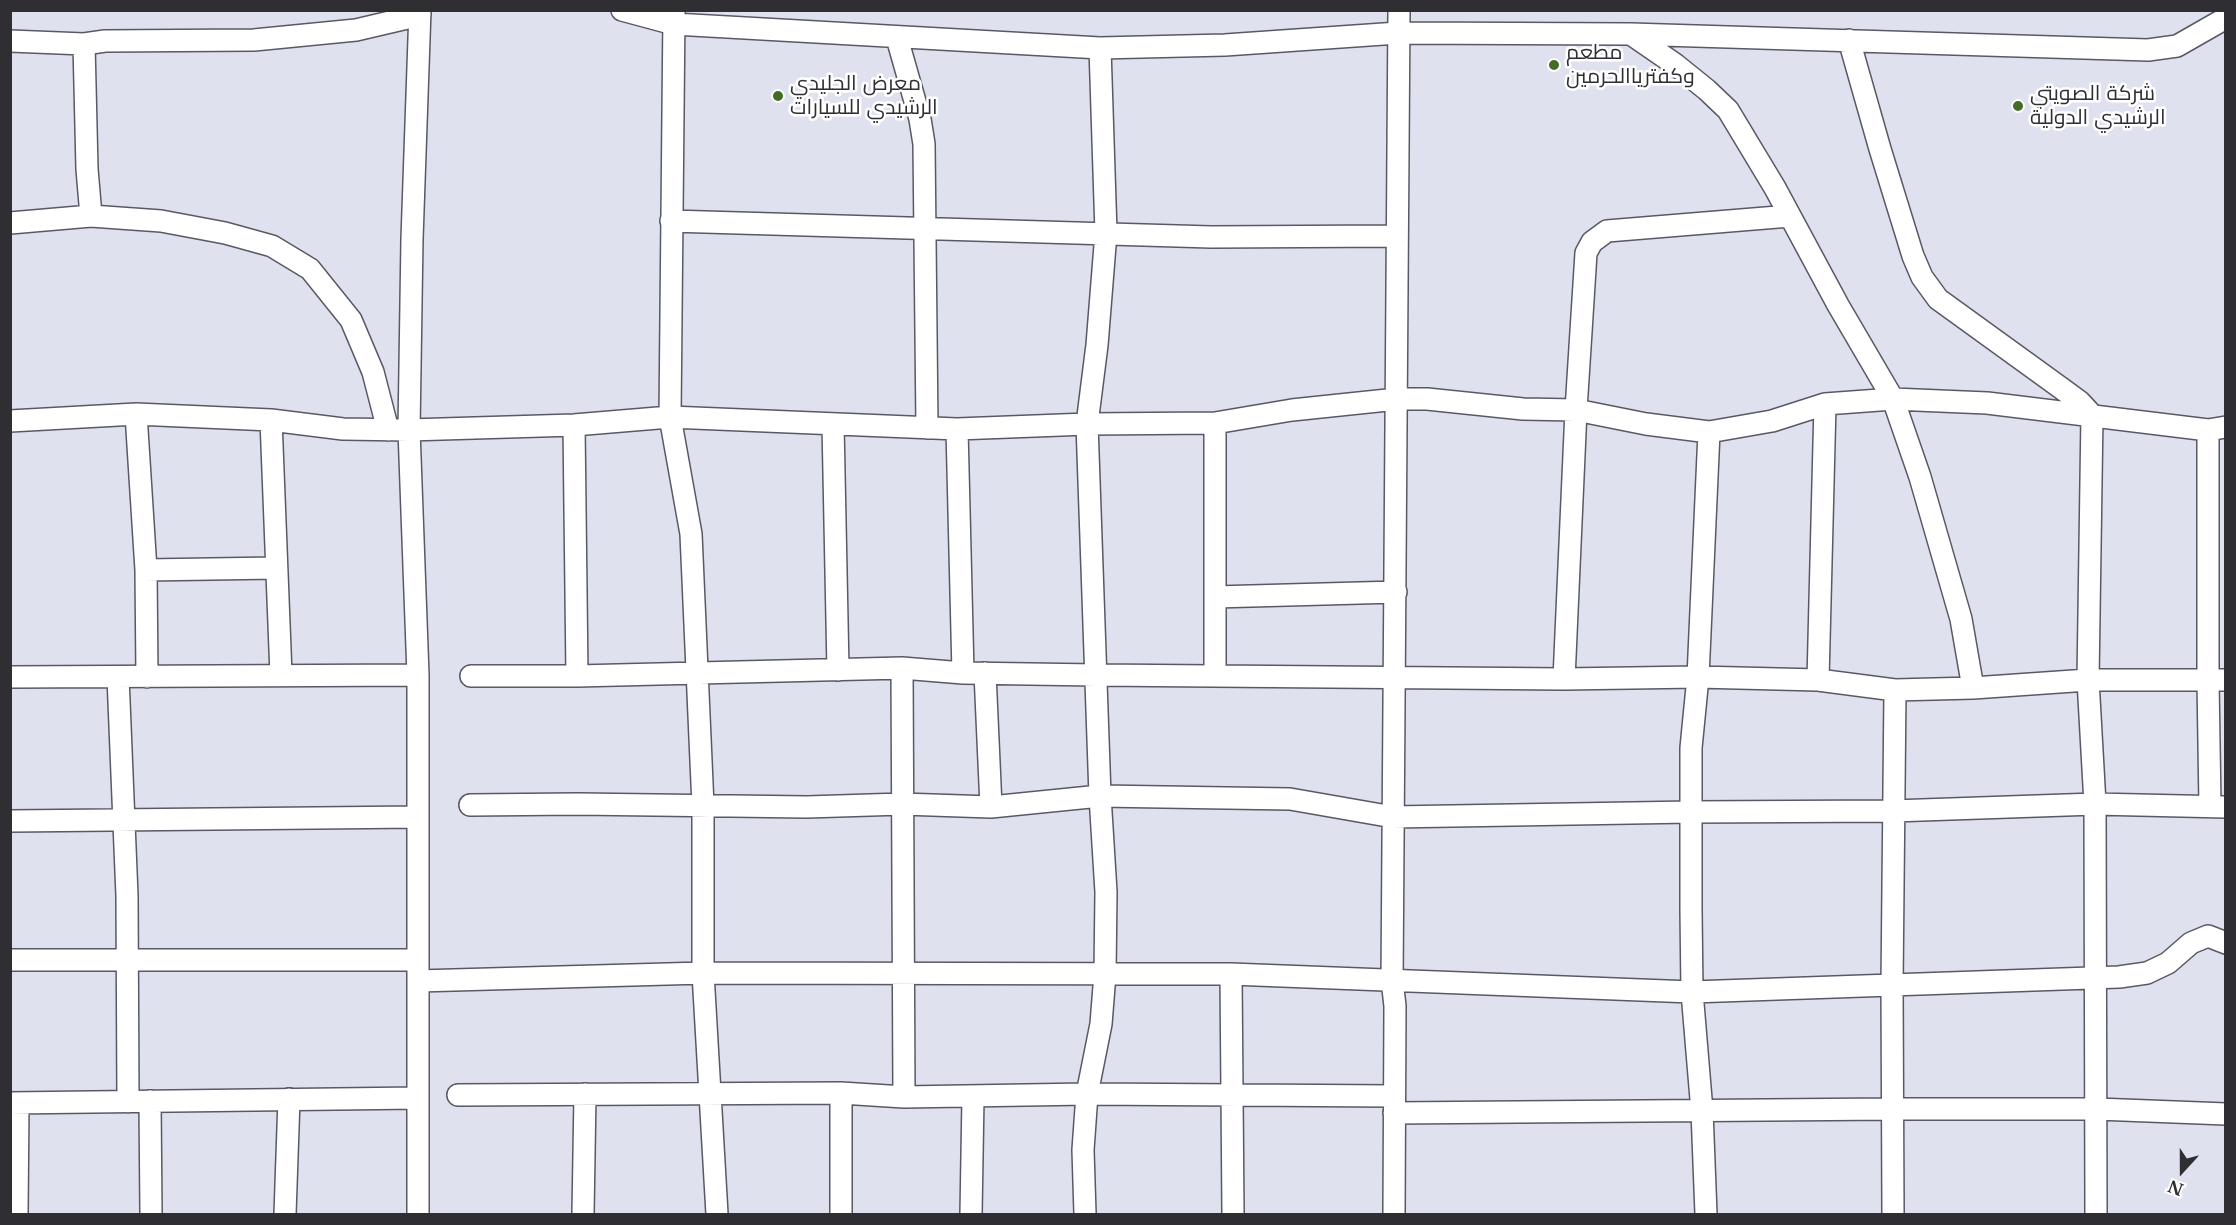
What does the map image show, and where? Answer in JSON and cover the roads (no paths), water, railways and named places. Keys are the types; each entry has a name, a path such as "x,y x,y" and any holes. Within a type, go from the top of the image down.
{"street":[{"path":"622,10 897,38 1100,48 1225,45 1398,33 1631,34 2148,50 2177,46 2226,18"},
{"path":"1394,1215 1395,1006 1392,980 1399,10"},
{"path":"10,41 84,44 105,41 254,40 356,30 420,13 412,239 409,430 418,675 418,1215"},
{"path":"674,17 670,417 691,534 695,673 703,806 704,973 717,1215"},
{"path":"1631,34 1676,65 1728,110 1893,399 1930,509 1961,619 1972,688"},
{"path":"897,38 920,119 924,144 927,428"},
{"path":"1849,40 1910,245 1922,277 1938,299 2080,402 2092,415 2088,680 2095,804 2096,1215"},
{"path":"84,44 87,169 91,216"},
{"path":"1085,1215 1083,1150 1087,1094 1101,1024 1105,974 1106,892 1100,796 1087,423 1097,345 1106,233 1100,48"},
{"path":"10,223 91,216 161,221 225,233 272,246 310,269 351,320 373,372 388,430"},
{"path":"1564,679 1576,410 1586,253 1592,242 1607,231 1790,216"},
{"path":"671,221 1211,237 1396,236"},
{"path":"10,421 136,414 271,420 343,429 409,430 574,425 670,417 957,429 1087,423 1215,423 1292,410 1397,399 1427,399 1523,410 1576,410 1646,424 1709,432 1772,421 1825,404 1893,399 1987,403 2217,429 2218,807 2095,804 1893,811 1393,817 1290,799 1100,796 991,807 902,804 807,807 470,805"},
{"path":"1818,680 1825,404"},
{"path":"136,414 146,570 147,677"},
{"path":"271,420 282,675"},
{"path":"1215,423 1215,674"},
{"path":"833,424 838,670"},
{"path":"574,425 577,676"},
{"path":"957,429 963,673"},
{"path":"1706,1215 1702,1111 1692,992 1691,748 1698,677 1709,432"},
{"path":"146,570 276,568"},
{"path":"1215,597 1396,592"},
{"path":"471,676 577,676 902,668 963,673 1096,675 1215,674 1564,679 1698,677 1818,680 1894,690 1972,688 2088,680 2217,680"},
{"path":"902,668 904,1097"},
{"path":"986,673 991,807"},
{"path":"10,677 418,675"},
{"path":"118,677 128,960 128,1102"},
{"path":"1893,1215 1894,690"},
{"path":"10,821 418,817"},
{"path":"10,960 128,960 418,970 1231,974 1692,992 2097,978 2146,973 2168,963 2191,943 2208,936 2226,943"},
{"path":"1231,974 1233,1215"},
{"path":"583,1215 585,1094"},
{"path":"841,1094 841,1215"},
{"path":"458,1095 841,1094 973,1097 1087,1094 1232,1096 1394,1104 1702,1111 2097,1110 2226,1114"},
{"path":"971,1215 973,1097"},
{"path":"17,1215 14,1103 418,1098"},
{"path":"285,1215 289,1100"},
{"path":"150,1101 151,1215"}],"place":[{"name":"مطعم وكفترياالحرمين","path":"1554,65"},
{"name":"معرض الجليدي الرشيدي للسيارات","path":"778,96"},
{"name":"شركة الصويتي الرشيدي الدولية","path":"2018,106"}]}
